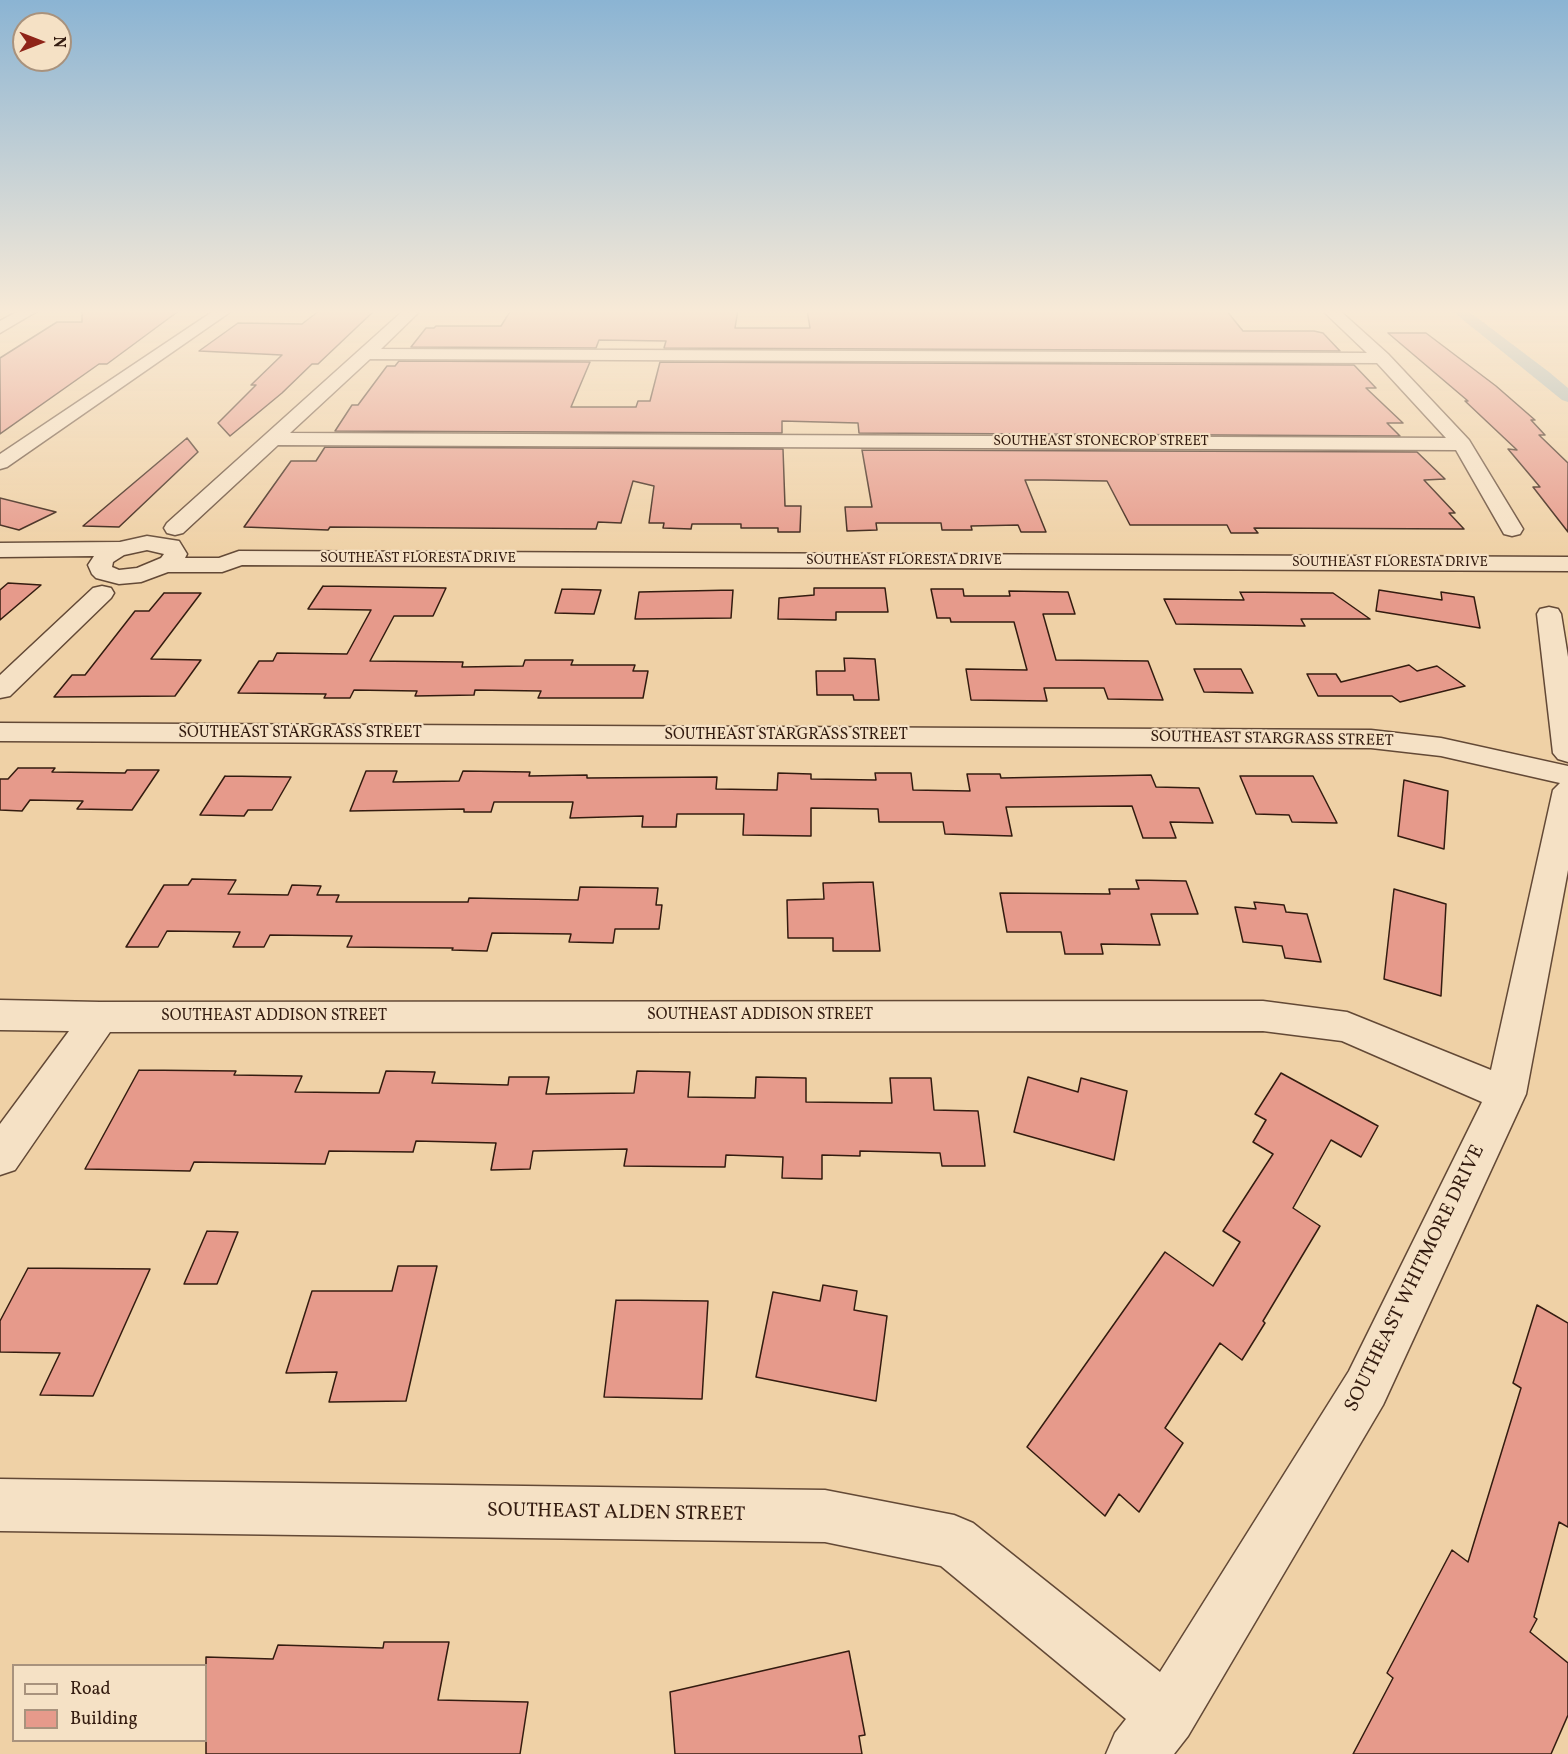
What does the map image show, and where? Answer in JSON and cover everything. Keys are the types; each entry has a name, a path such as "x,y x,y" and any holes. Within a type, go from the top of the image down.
{"street":[{"path":"0,463 105,392"},
{"path":"0,550 111,565 141,575 172,548 273,439 325,392"},
{"path":"1413,392 1462,444 1512,529"},
{"name":"SOUTHEAST STONECROP STREET","path":"273,439 1462,444"},
{"name":"SOUTHEAST FLORESTA DRIVE","path":"111,565 147,543 172,548 222,565 239,558 1568,564"},
{"path":"0,562 111,565"},
{"path":"0,690 111,565"},
{"path":"1549,614 1568,753"},
{"name":"SOUTHEAST STARGRASS STREET","path":"0,732 1371,740 1441,747 1568,775"},
{"name":"SOUTHEAST WHITMORE DRIVE","path":"1152,1735 1366,1388 1506,1094 1568,790"},
{"name":"SOUTHEAST ADDISON STREET","path":"0,1015 100,1017 1263,1016 1347,1027 1506,1094"},
{"path":"0,1157 100,1017"},
{"name":"SOUTHEAST ALDEN STREET","path":"0,1506 825,1516 954,1542 1152,1735"}],"building":[{"path":"0,392 60,392 0,434"},
{"path":"249,392 283,392 230,436 218,423"},
{"path":"368,392 577,392 571,407 636,407 638,401 650,401 652,392 1370,392 1403,423 1387,423 1400,436 859,433 858,423 782,421 782,433 335,431 352,405 358,405"},
{"path":"1457,392 1503,392 1535,420 1531,420 1545,435 1539,435 1568,463 1568,532 1533,487 1540,487 1508,449 1517,450 1465,401 1468,401"},
{"path":"187,438 198,452 119,527 83,526"},
{"path":"325,447 783,449 785,506 801,506 800,532 778,532 778,528 741,528 741,524 692,524 691,529 663,528 664,523 649,523 654,486 633,481 621,523 598,522 596,529 330,527 328,530 244,527 291,461 316,461"},
{"path":"862,450 1417,452 1445,479 1424,480 1455,513 1449,513 1464,529 1254,528 1258,533 1231,533 1227,525 1130,525 1107,481 1025,480 1046,532 1021,532 1018,525 971,526 972,530 942,530 941,523 876,523 877,530 847,531 845,507 872,507"},
{"path":"0,498 56,512 19,530 0,525"},
{"path":"8,583 41,585 0,620 0,590"},
{"path":"323,586 446,588 433,616 394,616 370,661 463,662 462,667 523,666 525,660 573,660 571,665 635,665 633,671 648,671 643,698 538,698 541,691 475,690 474,695 415,696 417,691 354,690 350,698 324,698 326,694 238,693 259,661 273,661 277,653 347,654 371,610 308,609"},
{"path":"814,588 885,588 888,612 836,612 836,620 778,619 779,598 814,595"},
{"path":"562,589 601,590 594,614 555,613"},
{"path":"931,589 963,589 964,596 1010,596 1009,591 1068,592 1075,614 1043,614 1056,660 1148,661 1163,700 1108,699 1104,688 1044,688 1047,701 971,700 966,669 1027,670 1014,622 951,622 950,618 937,618"},
{"path":"733,590 731,618 635,619 639,592"},
{"path":"1379,590 1442,600 1441,592 1474,597 1480,628 1376,611"},
{"path":"1240,592 1333,593 1370,619 1301,619 1305,626 1176,624 1164,599 1244,600"},
{"path":"164,593 201,593 151,659 201,660 175,696 54,697 72,675 85,675 135,611 149,611"},
{"path":"844,658 875,659 879,700 854,700 853,695 817,695 816,671 845,671"},
{"path":"1409,665 1417,671 1437,666 1465,686 1400,702 1392,696 1318,696 1307,674 1336,674 1341,682"},
{"path":"1194,669 1241,669 1253,693 1204,692"},
{"path":"18,768 55,768 52,772 125,773 127,770 159,770 132,810 77,809 83,801 30,800 22,811 0,810 0,779 8,779"},
{"path":"366,771 397,771 393,782 459,781 463,771 530,772 529,776 587,775 587,778 717,777 716,789 777,790 778,773 811,774 811,779 876,780 875,773 911,773 913,790 970,791 967,774 1000,774 1001,778 1151,775 1156,787 1199,788 1213,823 1170,822 1176,838 1143,838 1132,806 1006,807 1012,836 945,834 943,822 879,822 878,809 811,808 811,836 743,835 744,814 677,814 676,827 642,827 643,816 570,818 573,802 494,802 491,812 464,812 464,809 350,811"},
{"path":"225,776 291,777 272,810 248,810 244,816 200,815"},
{"path":"1240,776 1313,776 1337,823 1292,822 1289,815 1256,814"},
{"path":"1404,780 1448,791 1444,849 1398,836"},
{"path":"192,879 236,880 228,894 288,895 292,885 321,886 317,895 339,895 336,902 468,902 469,898 578,900 580,887 658,888 656,905 662,905 659,929 615,929 613,943 569,942 571,934 492,933 487,951 452,950 453,948 347,947 352,936 270,935 264,947 233,947 240,932 167,931 158,947 126,947 164,885 188,885"},
{"path":"1136,880 1186,881 1198,914 1151,914 1160,945 1101,944 1103,954 1065,954 1061,932 1007,932 1000,893 1110,894 1109,889 1139,889"},
{"path":"873,882 880,951 833,951 833,938 788,938 787,900 824,899 823,883"},
{"path":"1394,889 1446,904 1441,996 1384,979"},
{"path":"1254,902 1284,905 1286,912 1307,914 1321,962 1285,958 1282,946 1243,942 1235,907 1256,909"},
{"path":"139,1070 236,1071 234,1075 302,1076 295,1092 379,1093 386,1071 435,1072 432,1083 508,1085 509,1077 549,1077 546,1094 634,1093 637,1071 690,1072 688,1097 755,1098 756,1077 806,1078 806,1102 892,1103 890,1078 931,1078 934,1110 978,1111 985,1166 942,1166 940,1153 860,1151 860,1156 822,1155 822,1179 782,1178 783,1157 726,1155 725,1167 624,1166 627,1149 533,1151 530,1169 491,1170 496,1143 416,1141 413,1152 329,1151 325,1164 194,1162 190,1171 85,1169"},
{"path":"1281,1073 1378,1126 1361,1157 1331,1140 1293,1208 1320,1226 1263,1321 1265,1323 1242,1360 1220,1343 1165,1428 1183,1443 1139,1512 1119,1494 1105,1516 1027,1447 1165,1252 1213,1286 1240,1242 1223,1231 1273,1154 1253,1142 1266,1120 1255,1114"},
{"path":"1028,1077 1078,1092 1081,1078 1127,1091 1114,1160 1014,1132"},
{"path":"207,1231 238,1232 217,1284 184,1284"},
{"path":"398,1266 437,1266 406,1401 329,1402 337,1372 286,1373 312,1291 392,1291"},
{"path":"28,1268 150,1269 93,1396 40,1395 60,1353 0,1352 0,1321"},
{"path":"823,1285 857,1291 854,1310 887,1316 876,1401 756,1377 773,1292 820,1301"},
{"path":"616,1300 708,1301 702,1399 604,1397"},
{"path":"1537,1305 1568,1323 1568,1527 1559,1522 1534,1617 1537,1619 1530,1632 1568,1663 1568,1715 1551,1754 1353,1754 1393,1678 1387,1673 1452,1550 1468,1562 1521,1388 1513,1383"},
{"path":"384,1642 449,1642 438,1700 528,1702 520,1754 206,1754 206,1657 273,1659 278,1645 383,1648"},
{"path":"849,1651 865,1735 859,1736 862,1754 675,1754 670,1692"}],"waterway":[{"path":"1562,392 1568,397"}]}
